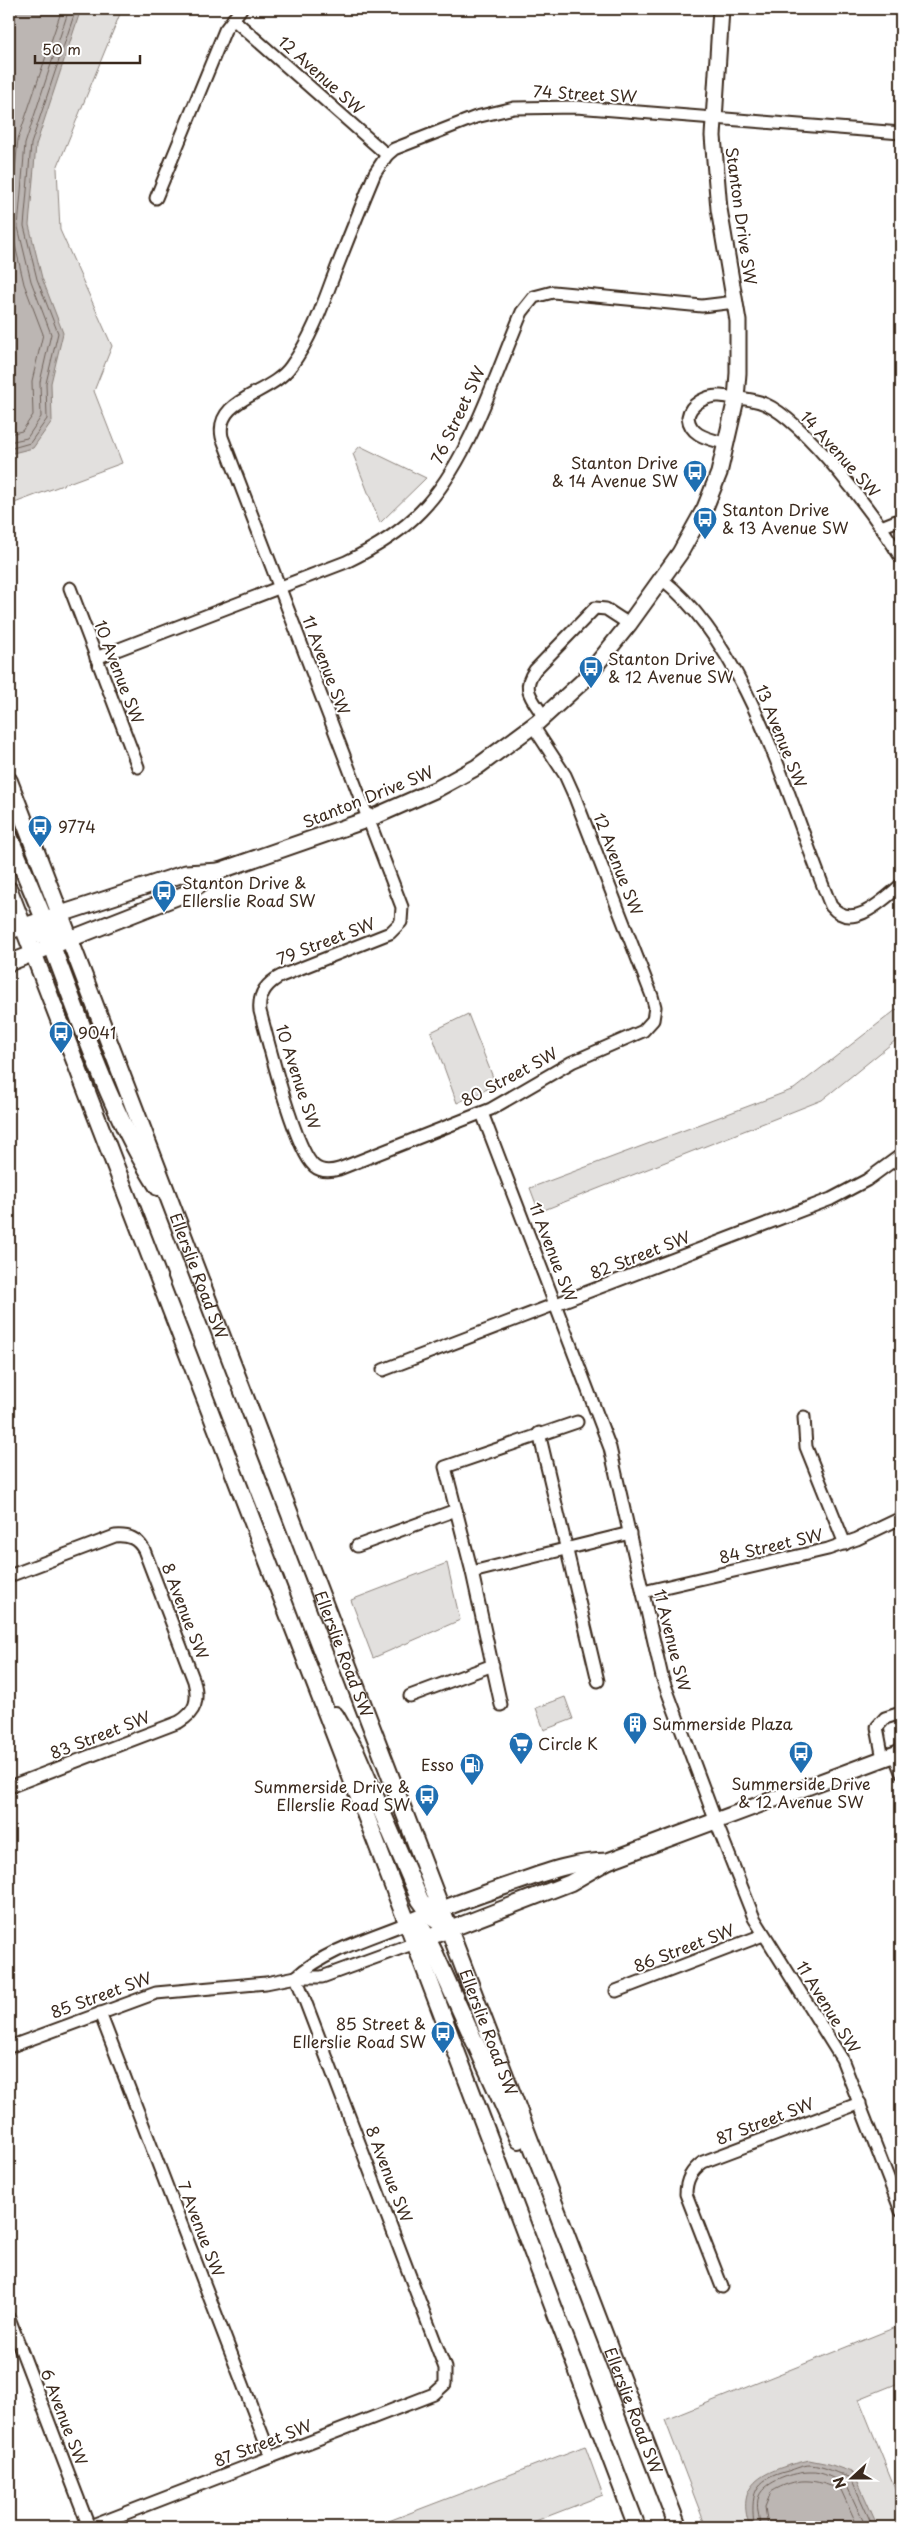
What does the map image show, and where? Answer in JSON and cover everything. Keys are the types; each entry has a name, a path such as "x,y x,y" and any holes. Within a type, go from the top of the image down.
{"main road":[{"name":"Ellerslie Road SW","path":"9,781 177,1216 436,1911"},
{"path":"9,836 44,919 50,927 70,940"},
{"path":"9,890 15,929 33,954 407,1922 423,1930 421,1941 637,2527"},
{"path":"15,929 46,937 52,946 111,1098 139,1158 177,1216"},
{"path":"309,1670 356,1752 420,1900 436,1911 440,1924 450,1930"},
{"name":"Ellerslie Road SW","path":"450,1930 546,2188 678,2527"},
{"path":"421,1941 513,2130 546,2188"}],"street":[{"path":"156,198 225,30 241,9"},
{"name":"Stanton Drive SW","path":"15,929 186,873 219,871 369,819 437,790 477,767 539,722 583,680 629,624 693,532 712,493 727,444 736,398 739,354 735,302 718,200 713,119 721,9"},
{"name":"12 Avenue SW","path":"233,19 387,155"},
{"name":"74 Street SW","path":"221,419 228,409 278,379 289,369 299,355 314,326 375,174 387,155 401,146 476,116 514,108 576,107 901,133"},
{"name":"76 Street SW","path":"96,658 356,557 394,534 421,511 439,489 464,448 522,312 534,297 552,292 702,306 735,302"},
{"path":"727,444 695,433 691,428 688,417 694,406 711,396 736,398"},
{"name":"14 Avenue SW","path":"736,398 765,404 785,418 833,466 880,527 901,558"},
{"name":"11 Avenue SW","path":"221,419 222,437 399,897 402,907 401,922"},
{"path":"880,527 901,519"},
{"name":"13 Avenue SW","path":"662,579 689,604 735,671 761,727 830,906 840,914 848,917 861,914 901,885"},
{"name":"10 Avenue SW","path":"70,588 138,767"},
{"path":"539,722 527,690 528,681 534,670 595,608 606,609 629,624"},
{"name":"12 Avenue SW","path":"539,722 555,759 574,795 652,996 655,1007 653,1020"},
{"name":"Stanton Drive SW","path":"9,963 187,894 219,871"},
{"name":"79 Street SW","path":"263,990 273,980 281,976 390,934 401,922"},
{"name":"10 Avenue SW","path":"263,990 260,1011 289,1112 309,1160 319,1170"},
{"name":"80 Street SW","path":"319,1170 331,1172 482,1113 566,1065 643,1030 653,1020"},
{"name":"11 Avenue SW","path":"482,1113 610,1448 665,1686 716,1822 745,1897 763,1935 836,2047 860,2103 901,2211"},
{"name":"82 Street SW","path":"382,1370 844,1194 901,1155"},
{"path":"804,1417 806,1447 845,1544"},
{"path":"501,1705 472,1572 445,1467 540,1433 577,1422"},
{"path":"540,1433 598,1680"},
{"path":"357,1546 456,1510"},
{"name":"84 Street SW","path":"643,1592 804,1556 845,1544 901,1518"},
{"path":"472,1572 630,1533"},
{"name":"8 Avenue SW","path":"9,1576 115,1536 130,1536 140,1543 144,1550 194,1682 197,1697 196,1704"},
{"path":"410,1696 492,1665"},
{"name":"83 Street SW","path":"9,1787 179,1722 193,1712 196,1704"},
{"path":"901,1713 884,1718 877,1727 901,1772"},
{"path":"608,1861 893,1755"},
{"name":"85 Street SW","path":"296,1977 308,1966 328,1956 436,1911 567,1865 587,1861 608,1861"},
{"name":"85 Street SW","path":"9,2047 156,1993 266,1983 296,1977 322,1977 570,1883 608,1861"},
{"name":"86 Street SW","path":"616,1991 763,1935"},
{"name":"8 Avenue SW","path":"296,1977 445,2368 445,2384"},
{"name":"7 Avenue SW","path":"100,2013 271,2457"},
{"name":"87 Street SW","path":"722,2287 686,2194 688,2179 703,2162 860,2103"},
{"name":"6 Avenue SW","path":"9,2318 89,2527"},
{"name":"87 Street SW","path":"89,2527 434,2394 445,2384"}],"shaded area":[{"path":"9,9 122,9 57,168 60,230 112,346 94,391 122,463 9,505"},
{"path":"360,446 426,478 380,523 353,454"},
{"path":"901,1006 901,1036 822,1100 539,1212 530,1188 794,1089"},
{"path":"468,1014 496,1085 457,1103 431,1032"},
{"path":"447,1563 460,1620 373,1658 351,1600"},
{"path":"565,1697 573,1719 544,1730 536,1708"},
{"path":"901,2325 901,2382 859,2399 901,2503 901,2527 706,2527 665,2420"},
{"path":"585,2446 603,2495 520,2527 373,2527"}],"water":[{"path":"9,9 81,9 36,145 29,225 42,278 63,333 51,383 52,421 33,448 9,454"},
{"path":"809,2460 829,2464 854,2473 878,2527 750,2527 746,2510 747,2497 751,2487 759,2478 770,2472"}],"place":[{"name":"Stanton Drive & 14 Avenue SW","path":"695,493"},
{"name":"Stanton Drive & 13 Avenue SW","path":"705,540"},
{"name":"Stanton Drive & 12 Avenue SW","path":"591,689"},
{"name":"9774","path":"40,848"},
{"name":"Stanton Drive & Ellerslie Road SW","path":"164,913"},
{"name":"9041","path":"61,1054"},
{"name":"Summerside Plaza","path":"635,1745"},
{"name":"Circle K","path":"521,1765"},
{"name":"Summerside Drive & 12 Avenue SW","path":"801,1774"},
{"name":"Esso","path":"472,1786"},
{"name":"Summerside Drive & Ellerslie Road SW","path":"427,1817"},
{"name":"85 Street & Ellerslie Road SW","path":"443,2054"}]}
